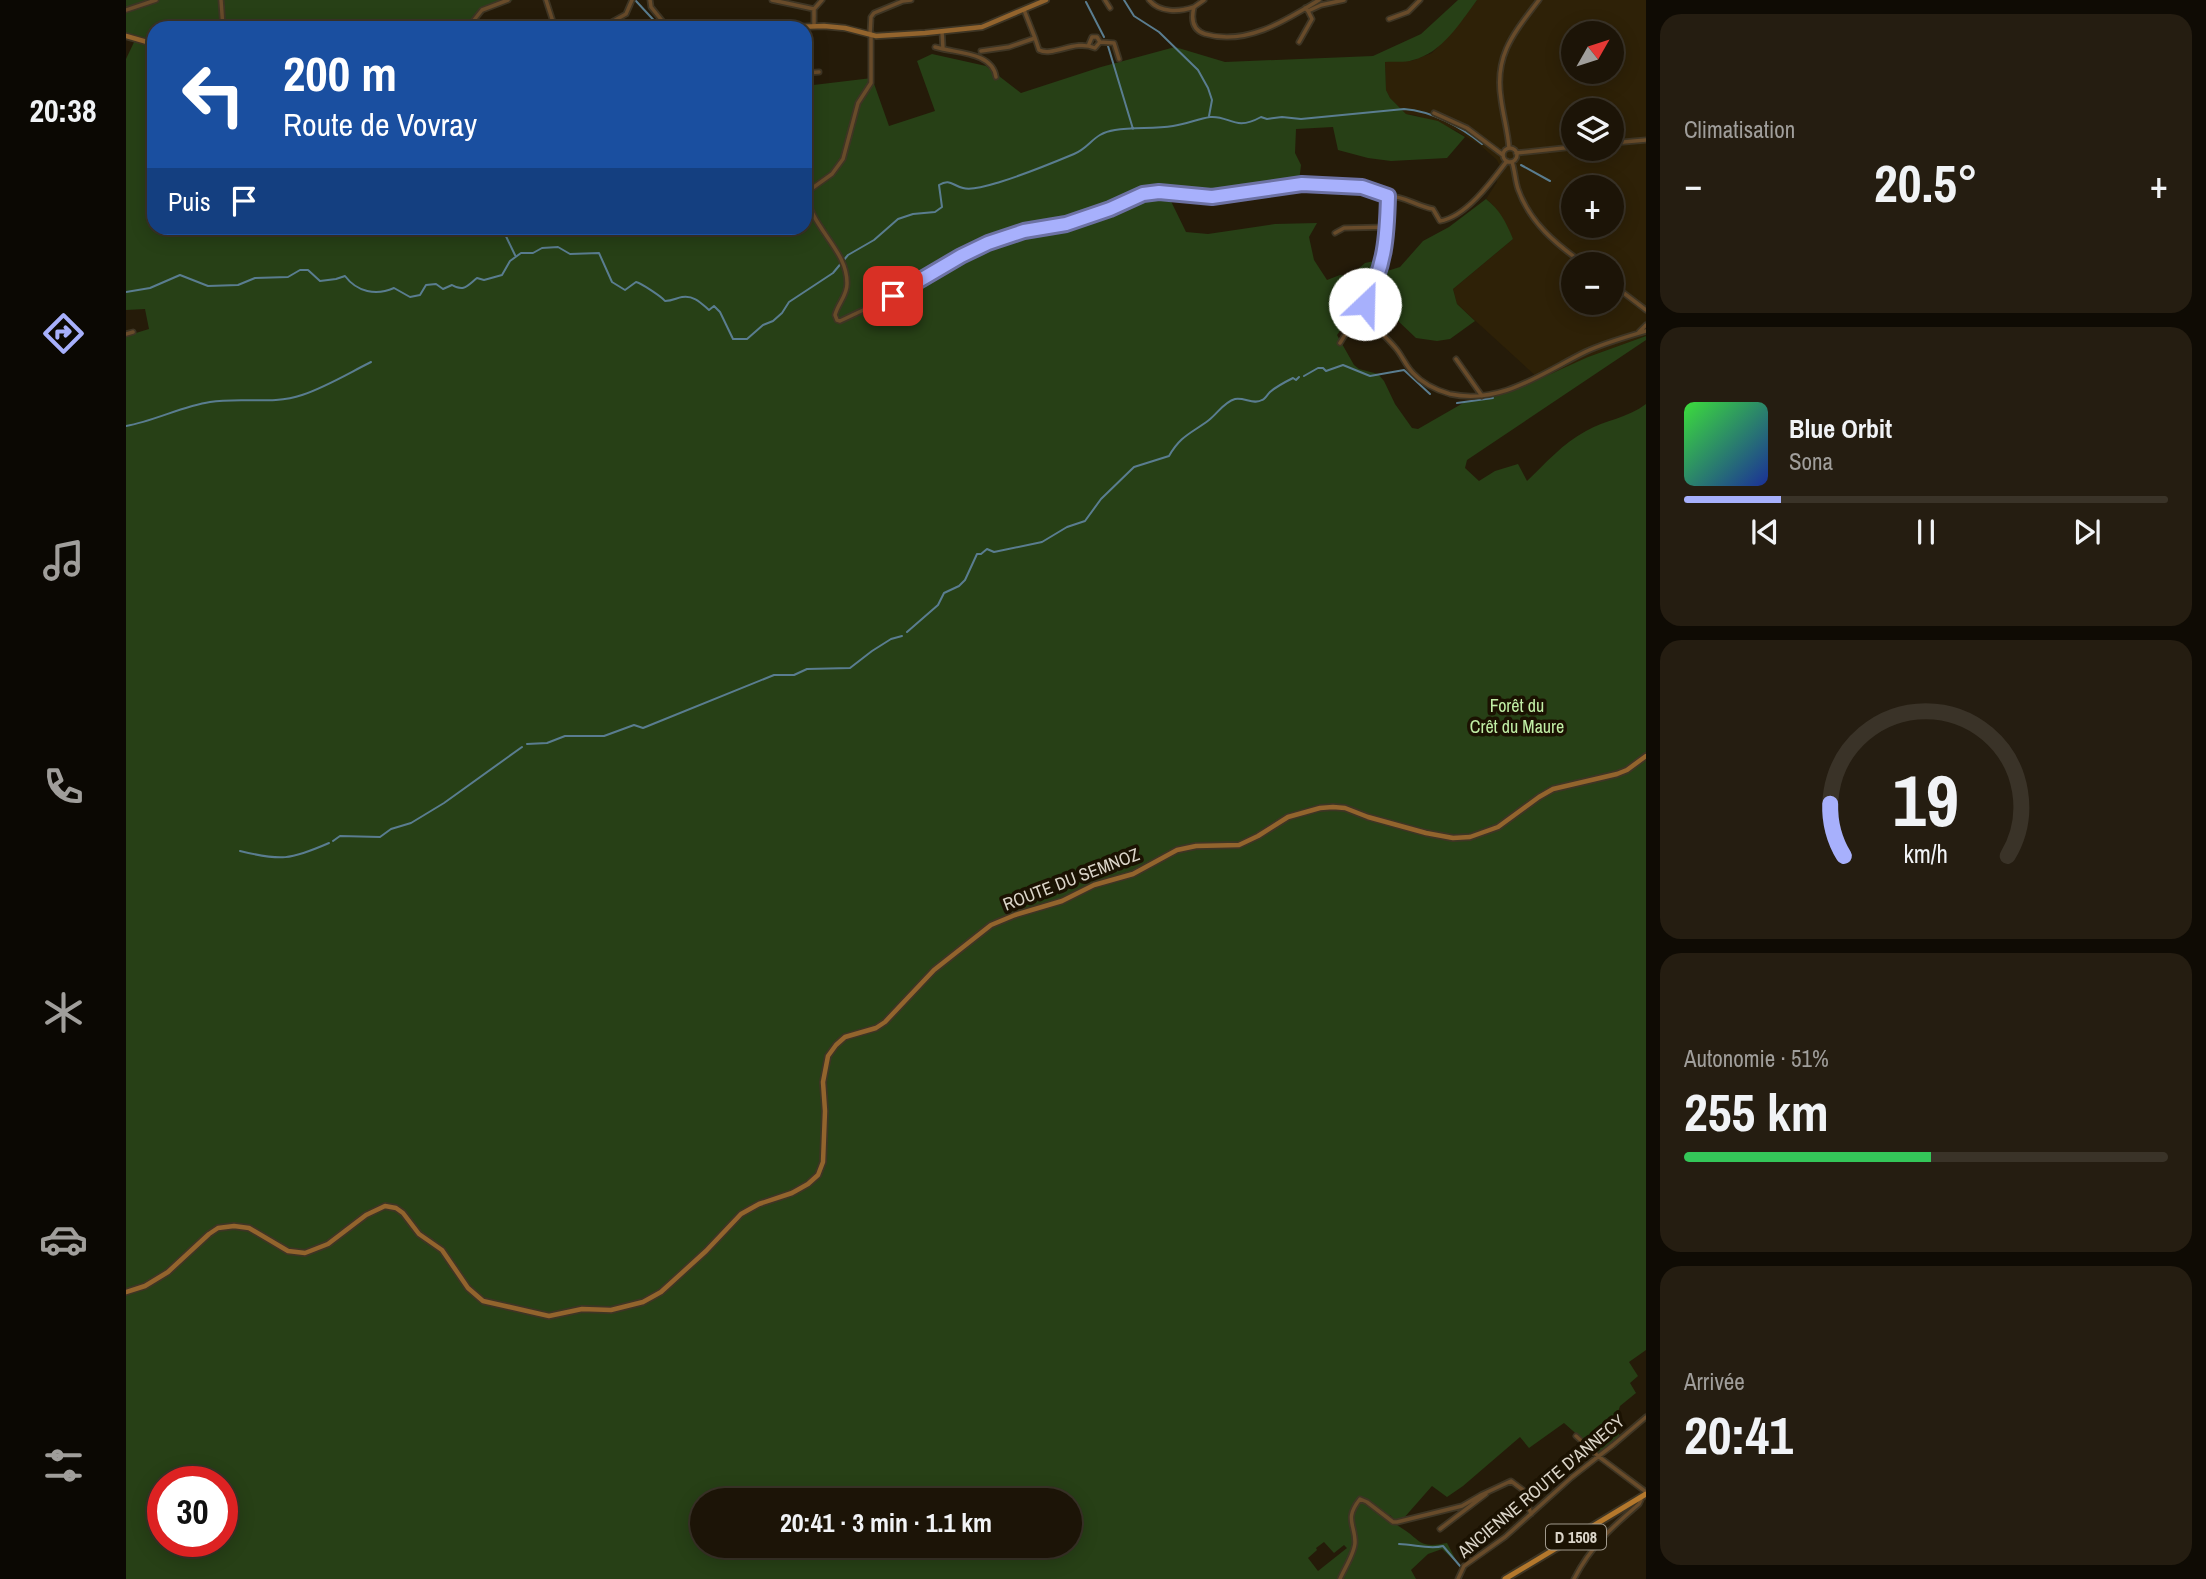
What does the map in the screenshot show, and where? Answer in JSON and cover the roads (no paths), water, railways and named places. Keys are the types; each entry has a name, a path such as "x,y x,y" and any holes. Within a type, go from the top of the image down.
{"main road":[{"path":"814,25 845,28 871,35 982,27 1046,0"},
{"path":"126,36 147,42"},
{"name":"ROUTE DU SEMNOZ","path":"126,1292 145,1286 168,1272 218,1228 249,1228 288,1251 305,1253 328,1244 372,1211 389,1207 402,1211 415,1230 442,1250 468,1288 482,1301 543,1316 582,1309 611,1310 643,1302 657,1295 712,1246 741,1214 759,1204 792,1193 813,1180 821,1170 824,1156 823,1082 827,1059 832,1049 845,1037 876,1028 885,1022 934,970 997,922 1062,901 1094,885 1133,874 1177,850 1196,846 1239,845 1288,817 1320,808 1345,808 1379,821 1433,834 1453,838 1471,837 1498,827 1546,792 1617,774 1646,756"},
{"name":"D 1508","path":"1505,1579 1644,1494"}],"street":[{"path":"126,10 156,0"},
{"path":"221,0 222,21"},
{"path":"476,21 478,13 482,10 508,0"},
{"path":"546,0 553,21"},
{"path":"614,21 626,14 632,0"},
{"path":"772,0 814,9"},
{"path":"814,25 814,9 822,0"},
{"path":"812,188 832,174 843,159 858,103 871,83 871,17 874,13 911,0"},
{"path":"1105,0 1110,8"},
{"path":"1149,0 1161,9 1173,11 1194,8 1203,0"},
{"path":"1307,10 1319,0"},
{"path":"1194,8 1193,23 1199,32 1216,37 1231,37 1260,32 1307,10 1344,0"},
{"path":"1389,19 1408,12 1420,0"},
{"path":"1509,148 1499,88 1500,69 1511,37 1539,0"},
{"path":"648,1 663,21"},
{"path":"1024,10 1039,50 1045,53 1067,46 1089,44 1095,48 1100,42 1114,43 1119,59"},
{"path":"1299,42 1312,19 1307,10"},
{"path":"942,31 943,49"},
{"path":"981,51 1010,47 1035,38"},
{"path":"935,47 984,60 995,69 996,77"},
{"path":"812,72 819,72"},
{"path":"1434,114 1467,128 1503,155 1509,162 1518,189 1533,218 1554,242 1568,252"},
{"path":"1624,142 1646,140"},
{"path":"1509,148 1516,153"},
{"path":"1503,155 1505,149 1509,148"},
{"path":"1516,153 1561,148"},
{"path":"812,209 843,262 846,294 835,315 840,321 893,296 988,243 1024,231 1066,224 1143,194 1159,192 1212,197 1302,184 1362,187 1388,196 1405,198 1433,209 1440,221 1459,214 1489,185 1497,171 1516,157 1516,153"},
{"path":"1340,343 1364,310 1378,278 1387,227 1388,196"},
{"path":"1335,233 1344,228 1387,227"},
{"path":"1624,293 1646,308"},
{"path":"1364,310 1371,324 1395,348 1411,372 1421,380 1434,389 1448,393 1482,396 1531,381 1588,350 1646,331"},
{"path":"1637,333 1646,326"},
{"path":"126,334 133,332"},
{"path":"1456,359 1482,396"},
{"name":"ANCIENNE ROUTE D'ANNECY","path":"1458,1579 1464,1566 1505,1537 1646,1417"},
{"path":"1574,1579 1591,1548 1639,1504 1644,1494 1576,1436"},
{"path":"1340,1579 1355,1545 1351,1520 1360,1499 1393,1522 1397,1522 1462,1506 1506,1482 1516,1483 1524,1490 1531,1514"},
{"path":"1440,1529 1487,1493"}],"waterway":[{"path":"1124,0 1134,16 1159,32 1198,70 1212,100 1209,116"},
{"path":"636,1 655,21"},
{"path":"1086,2 1104,37"},
{"path":"1108,46 1133,129"},
{"path":"126,292 150,288 180,275 208,286 238,285 255,278 288,277 300,270 308,270 320,281 345,276 355,286 367,291 380,292 394,288 410,297 420,295 426,285 436,284 443,289 452,285 463,288 477,278 484,280 502,275 510,261 521,253 558,247 570,254 599,253 612,282 625,290 636,282 665,301 690,297 709,310 714,306 720,312 733,339 747,339 763,325 773,321 789,302 833,273 848,255 874,240 898,219 913,214 935,212 942,207 939,185 949,182 972,189 1000,182 1074,154 1108,132 1173,126 1210,117 1244,123 1261,117 1301,119 1404,109 1446,121 1482,144"},
{"path":"1521,165 1550,181"},
{"path":"505,235 515,255"},
{"path":"126,426 210,402 291,398 320,388 371,362"},
{"path":"1304,376 1318,368 1326,371 1343,365 1370,376 1404,370 1430,394"},
{"path":"907,632 938,605 944,593 965,580 977,554 987,549 994,552 1042,542 1067,527 1085,521 1101,499 1134,467 1169,456 1182,439 1228,403 1235,399 1259,401 1278,386 1299,377"},
{"path":"1457,403 1493,398"},
{"path":"527,744 547,743 565,736 604,736 634,725 643,728 774,675 794,675 807,669 850,668 891,639 902,636"},
{"path":"333,841 340,836 380,837 391,829 411,823 444,803 522,747"},
{"path":"240,851 285,857 329,843"},
{"path":"1399,1544 1443,1546 1460,1566"}],"park label":[{"name":"Forêt du Crêt du Maure","path":"1517,715"}]}
